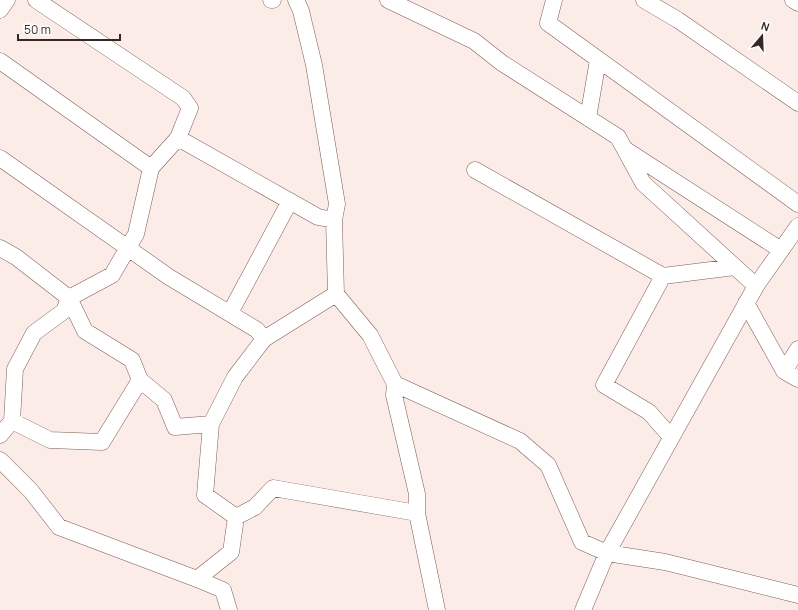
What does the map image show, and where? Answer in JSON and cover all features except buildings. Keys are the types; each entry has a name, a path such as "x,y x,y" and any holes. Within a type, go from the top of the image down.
{"street":[{"path":"0,10 7,0"},
{"path":"0,435 12,421 15,370 34,333 64,311 69,298 112,275 136,234 151,168 178,138 190,108 183,98 36,0"},
{"path":"296,0 301,11 314,65 337,204 334,220 336,294 370,335 395,384 394,395 416,494 417,513 437,610"},
{"path":"388,0 474,41 502,63 618,137 643,183 756,286"},
{"path":"554,0 548,22 598,60 798,204"},
{"path":"644,0 678,20 798,103"},
{"path":"793,0 798,3"},
{"path":"588,118 598,60"},
{"path":"0,61 151,168"},
{"path":"178,138 318,217 334,220"},
{"path":"624,149 781,250"},
{"path":"0,158 128,246 169,277 257,330 264,339"},
{"path":"475,170 663,276 734,267"},
{"path":"230,313 290,201"},
{"path":"584,610 607,553 671,437 756,286 798,226"},
{"path":"0,248 16,257 69,298 85,331 132,360 140,380 164,400 174,427 211,424"},
{"path":"663,276 604,385 648,412 671,437"},
{"path":"236,517 205,495 211,424 235,377 264,339 336,294"},
{"path":"746,303 784,371 798,379"},
{"path":"784,371 798,348"},
{"path":"12,421 50,440 102,442 140,380"},
{"path":"395,384 520,441 548,465 582,542 607,553 666,562 798,595"},
{"path":"0,460 31,491 59,527 198,579 223,590 229,610"},
{"path":"236,517 255,507 273,488 417,513"},
{"path":"198,579 231,552 236,517"}]}
